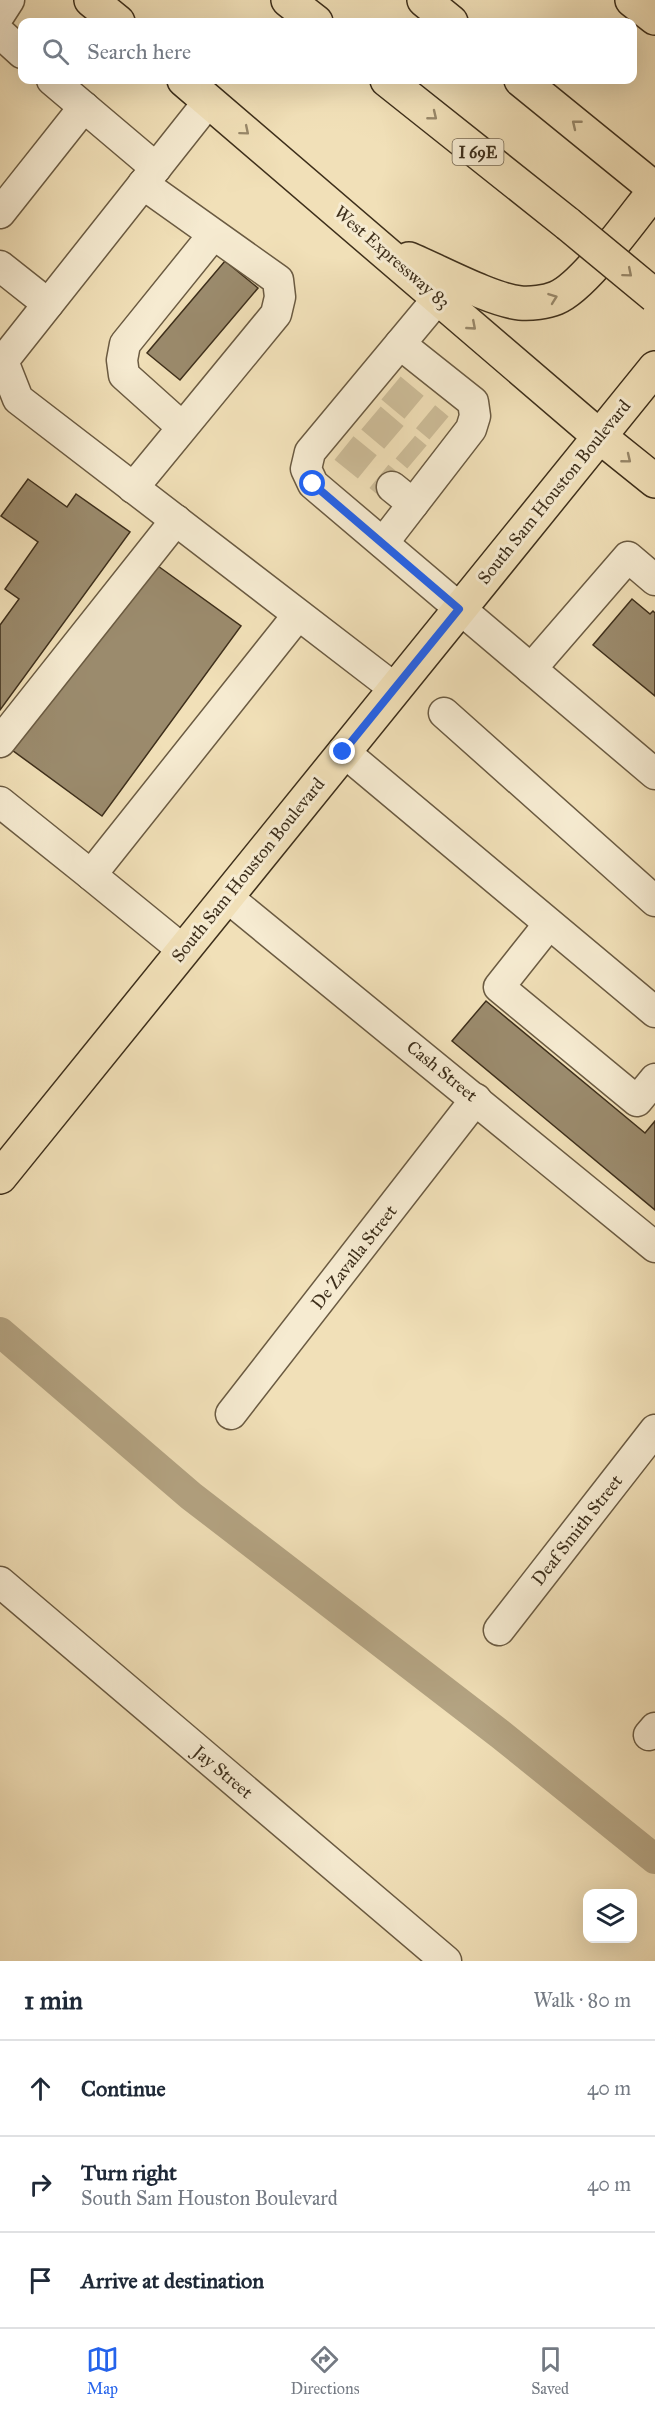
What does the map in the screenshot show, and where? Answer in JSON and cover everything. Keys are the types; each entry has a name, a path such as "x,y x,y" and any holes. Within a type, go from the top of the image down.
{"main road":[{"path":"91,0 112,18"},
{"path":"288,0 311,18"},
{"path":"424,0 446,18"},
{"path":"632,0 655,18"},
{"name":"West Expressway 83","path":"189,84 599,436 655,481"},
{"name":"I 69E","path":"392,84 655,296"},
{"path":"380,247 498,297 520,303 557,297 578,284 655,190 526,84"},
{"name":"South Sam Houston Boulevard","path":"0,1177 655,368"}],"street":[{"path":"0,14 9,0"},
{"path":"0,33 18,49"},
{"path":"57,84 84,107 149,176 213,235 278,280 280,297 276,314 132,488"},
{"path":"209,101 3,361 5,386 18,399 132,488 394,688"},
{"path":"0,213 84,107"},
{"path":"182,427 123,375 122,360 125,344 213,235"},
{"path":"0,266 48,304"},
{"path":"439,297 400,344 383,381 362,410 335,440 310,452 306,469 313,484 655,774"},
{"path":"383,543 403,496 449,436 471,429 475,416 473,402 400,344"},
{"path":"0,742 176,520"},
{"path":"531,669 628,557 655,580"},
{"path":"91,875 298,615"},
{"path":"444,713 655,901"},
{"path":"621,746 655,744"},
{"path":"343,752 655,1012"},
{"path":"0,802 183,950"},
{"name":"Cash Street","path":"227,897 655,1247"},
{"path":"549,924 499,987 637,1101 655,1079"},
{"name":"De Zavalla Street","path":"231,1414 476,1099"},
{"name":"Deaf Smith Street","path":"499,1630 655,1430"},
{"name":"Jay Street","path":"0,1582 446,1961"}],"building":[{"path":"225,261 258,288 180,380 147,353"},
{"path":"28,479 67,507 76,494 130,532 0,710 0,625 19,599 5,589 38,542 1,516"},
{"path":"151,561 241,626 102,816 12,750"},
{"path":"632,599 650,614 653,611 655,613 655,696 593,645"},
{"path":"486,1001 645,1133 655,1121 655,1210 452,1041"}],"waterway":[{"path":"0,1332 191,1496 500,1734 655,1859"}],"tunnel":[{"path":"391,388 439,428"},
{"path":"371,418 417,457"},
{"path":"344,448 392,487"}],"route":[{"path":"313,484 459,609 343,752"}]}
